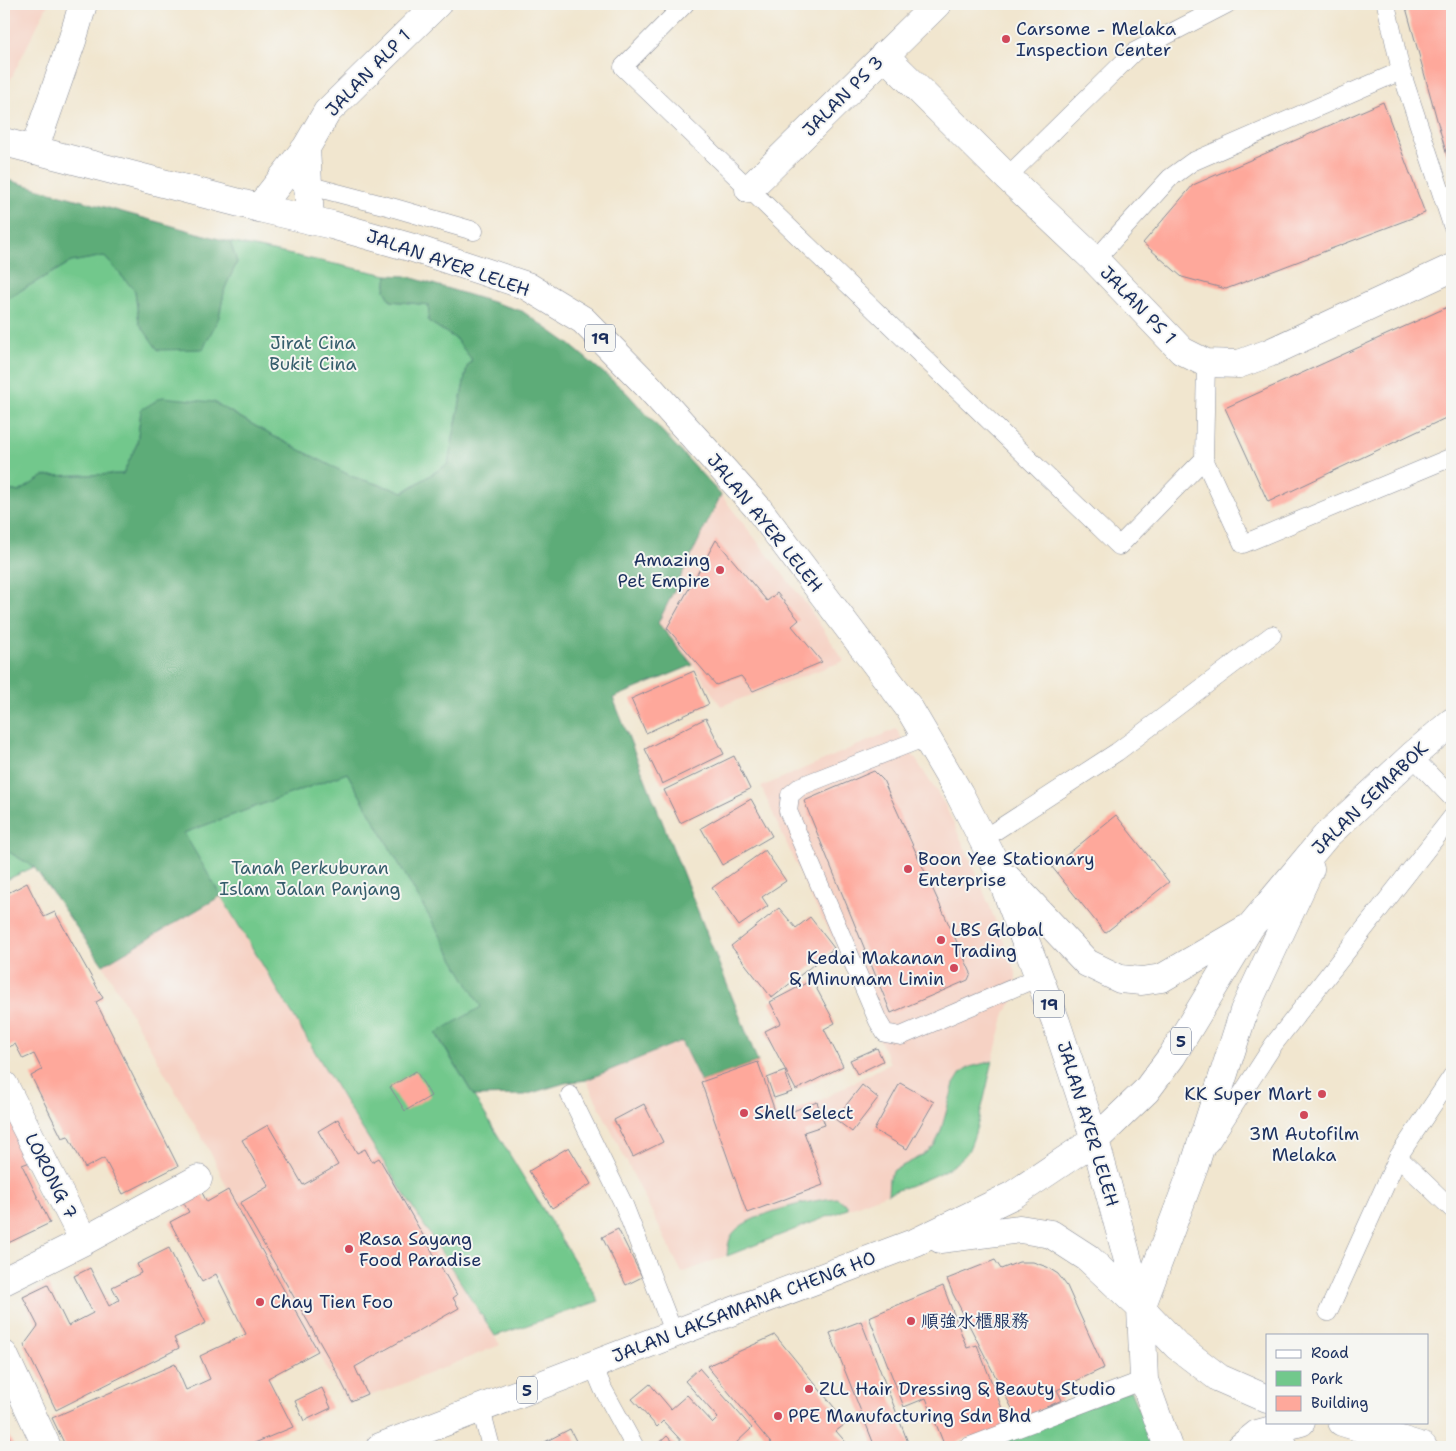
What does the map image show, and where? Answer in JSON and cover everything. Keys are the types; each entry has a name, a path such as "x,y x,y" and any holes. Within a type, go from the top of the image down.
{"main road":[{"path":"34,150 72,42 82,4"},
{"name":"JALAN ALP 1","path":"259,208 306,148 327,112 437,4"},
{"name":"JALAN PS 3","path":"749,189 937,4"},
{"name":"JALAN PS 1","path":"884,55 1007,177 1095,260 1182,351 1206,363 1239,364 1269,353 1452,268"},
{"name":"JALAN AYER LELEH","path":"4,142 413,248 527,286 583,320 648,386 757,507 909,708 959,792 998,869 1056,1022 1095,1140 1141,1308"},
{"path":"306,148 310,220"},
{"name":"JALAN SEMABOK","path":"1095,1140 1146,1091 1172,1056 1250,927 1326,836 1412,756 1452,722"},
{"path":"1168,1447 1144,1380 1141,1308 1194,1167 1244,1011 1326,836"},
{"path":"998,869 1087,963 1120,979 1142,981 1162,978 1250,927"},
{"name":"LORONG 7","path":"4,1085 84,1241"},
{"name":"JALAN LAKSAMANA CHENG HO","path":"380,1447 916,1242 1013,1195 1095,1140"},
{"path":"4,1281 84,1241 198,1179"},
{"path":"916,1242 1020,1229 1051,1234 1088,1258 1141,1308 1177,1346 1219,1378 1266,1399"},
{"path":"4,1355 48,1447"},
{"path":"1348,1424 1423,1447"},
{"path":"1241,1447 1257,1434 1291,1432"}],"lane":[{"path":"685,4 623,67 1119,546 1204,460"},
{"path":"1007,177 1134,52 1227,4"},
{"path":"1386,4 1401,71 1452,225"},
{"path":"1095,260 1170,178 1192,162 1401,71"},
{"path":"282,178 391,207 474,232"},
{"path":"1206,363 1204,460 1243,544 1452,457"},
{"path":"983,839 1117,752 1272,635"},
{"path":"926,737 801,786 790,795 788,811 878,1021 885,1033 901,1036 1040,977"},
{"path":"1412,756 1452,798"},
{"path":"1194,1167 1274,1044 1452,816"},
{"path":"1328,1312 1398,1157 1452,1076"},
{"path":"570,1095 624,1205 674,1334"},
{"path":"1398,1157 1452,1209"},
{"path":"593,1365 603,1389 635,1447"},
{"path":"968,1447 1144,1380"},
{"path":"481,1408 491,1447"}],"shaded area":[{"path":"4,4 48,4 4,93"},
{"path":"721,495 807,605 844,661 721,706 693,665 658,623"},
{"path":"896,729 944,803 975,870 1016,972 1016,997 1005,1013 974,1133 967,1153 943,1172 682,1273 586,1080 681,1041 701,1082 758,1062 777,1117 817,1102 890,1063 844,959 814,904 761,787"},
{"path":"221,896 347,1105 500,1345 347,1404 228,1190 213,1157 103,965"}],"green space":[{"path":"4,179 230,242 237,262 225,288 219,317 203,349 158,350 139,323 135,291 104,256 71,262 4,300"},
{"name":"Jirat Cina Bukit Cina","path":"230,242 387,275 385,290 391,301 429,305 428,321 456,339 472,360 467,367 448,464 403,492 353,477 271,435 214,402 141,410 137,444 123,474 44,476 19,492 4,489 4,300 71,262 104,256 135,291 139,323 219,317 225,288 237,262"},
{"path":"387,275 406,276 522,311 569,344 625,391 721,495 658,623 693,665 613,698 758,1062 701,1082 681,1041 586,1080 565,1083 525,1095 474,1096 436,1033 481,1007 347,773 184,833 221,896 103,965 34,867 4,849 4,489 19,492 44,476 123,474 137,444 141,410 162,397 213,402 271,435 353,477 404,492 448,464 467,367 472,360 456,339 428,321 429,305 391,301 385,290"},
{"name":"Tanah Perkuburan Islam Jalan Panjang","path":"347,773 482,1007 436,1034 599,1301 495,1336 347,1105 183,833"},
{"path":"4,849 34,867 4,881"},
{"path":"993,1061 978,1124 966,1154 959,1161 941,1172 888,1194 889,1178 894,1170 922,1156 934,1146 940,1134 954,1084 961,1073 970,1067"},
{"path":"837,1198 847,1205 847,1209 727,1256 729,1243 735,1231 754,1219 783,1208"},
{"path":"1131,1390 1155,1447 986,1447"}],"building":[{"path":"1405,4 1452,4 1452,174"},
{"path":"1383,102 1425,213 1226,289 1182,277 1143,243 1193,185"},
{"path":"1452,305 1452,415 1268,502 1225,408"},
{"path":"716,540 767,601 777,593 799,620 792,626 822,662 753,691 741,676 716,685 667,628"},
{"path":"694,671 709,704 646,733 631,699"},
{"path":"706,718 724,754 662,784 645,749"},
{"path":"734,756 750,789 680,823 664,790"},
{"path":"874,771 883,780 971,973 968,980 891,1013 804,801"},
{"path":"751,799 772,836 722,865 701,828"},
{"path":"1116,815 1169,882 1105,933 1052,867"},
{"path":"765,850 786,881 762,897 768,906 739,926 712,888"},
{"path":"27,883 44,917 55,912 103,998 96,1002 178,1166 123,1194 104,1158 85,1168 68,1136 62,1138 31,1076 42,1070 34,1054 23,1059 15,1044 7,1048 4,1042 4,895"},
{"path":"779,908 796,928 810,917 834,948 772,998 731,946"},
{"path":"812,980 835,1023 824,1029 843,1066 796,1090 765,1031 781,1023 770,1002"},
{"path":"877,1048 883,1061 857,1074 850,1060"},
{"path":"758,1062 777,1117 817,1102 825,1125 804,1132 823,1185 747,1213 701,1082"},
{"path":"416,1071 431,1096 405,1111 390,1087"},
{"path":"785,1071 792,1092 774,1098 767,1078"},
{"path":"900,1083 934,1102 907,1149 874,1130"},
{"path":"862,1085 878,1098 852,1132 835,1119"},
{"path":"644,1104 663,1142 633,1157 614,1120"},
{"path":"4,1107 30,1162 22,1165 50,1223 4,1245"},
{"name":"Rasa Sayang Food Paradise","path":"338,1119 357,1153 365,1149 372,1162 379,1158 457,1295 453,1298 459,1308 355,1367 367,1394 351,1401 335,1369 240,1203 269,1186 242,1140 268,1125 303,1185 338,1165 318,1131"},
{"path":"569,1147 591,1184 552,1208 529,1171"},
{"path":"199,1187 207,1202 228,1190 318,1351 268,1378 293,1427 245,1447 66,1447 52,1418 175,1364 186,1390 210,1379 200,1356 246,1334 216,1274 202,1282 170,1222 189,1212 180,1197"},
{"path":"618,1229 642,1277 626,1285 602,1237"},
{"path":"169,1248 206,1323 174,1338 179,1348 56,1410 24,1345 38,1326 23,1297 48,1285 68,1326 93,1313 74,1276 90,1268 109,1306 119,1300 112,1287 141,1273 137,1264"},
{"path":"995,1260 1001,1269 1019,1262 1033,1262 1047,1267 1058,1274 1067,1286 1104,1368 1057,1390 1062,1400 1018,1420 947,1279"},
{"path":"943,1286 967,1348 977,1345 1009,1426 973,1440 972,1436 945,1447 926,1398 904,1407 869,1317"},
{"path":"861,1321 909,1445 903,1447 875,1447 830,1333"},
{"path":"775,1335 847,1423 836,1431 850,1447 774,1447 707,1366"},
{"path":"699,1368 752,1428 733,1447 687,1447 663,1421 657,1427 632,1399 650,1384 671,1409 687,1395 713,1423 718,1418 685,1381"},
{"path":"322,1388 331,1408 304,1421 295,1401"},
{"path":"4,1426 14,1447 4,1447"},
{"path":"570,1429 579,1447 543,1447 541,1444"},
{"path":"667,1436 677,1447 655,1447"}],"place":[{"name":"Carsome - Melaka Inspection Center","path":"1006,39"},
{"name":"Amazing Pet Empire","path":"720,570"},
{"name":"Boon Yee Stationary Enterprise","path":"908,869"},
{"name":"LBS Global Trading","path":"941,940"},
{"name":"Kedai Makanan & Minumam Limin","path":"954,968"},
{"name":"KK Super Mart","path":"1322,1094"},
{"name":"Shell Select","path":"744,1113"},
{"name":"3M Autofilm Melaka","path":"1304,1115"},
{"name":"Rasa Sayang Food Paradise","path":"349,1249"},
{"name":"Chay Tien Foo","path":"260,1302"},
{"name":"順強水櫃服務","path":"911,1321"},
{"name":"ZLL Hair Dressing & Beauty Studio","path":"809,1389"},
{"name":"PPE Manufacturing Sdn Bhd","path":"778,1416"}]}
